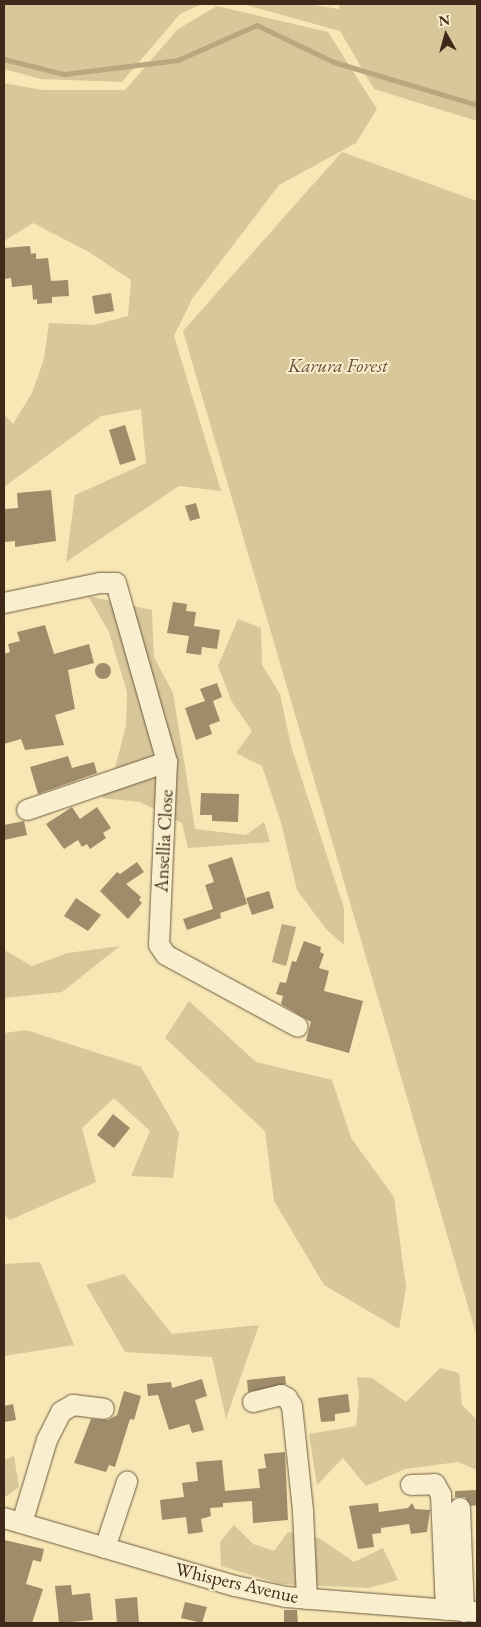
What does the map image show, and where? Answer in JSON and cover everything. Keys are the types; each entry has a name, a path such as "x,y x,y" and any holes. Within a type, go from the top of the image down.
{"street":[{"name":"Ansellia Close","path":"4,603 100,583 114,586 167,762 159,945 166,955 298,1027"},
{"path":"27,810 167,762"},
{"path":"253,1402 281,1395 287,1398 292,1406 303,1511 307,1599"},
{"path":"13,1521 47,1440 61,1412 73,1405 104,1409"},
{"path":"105,1548 127,1482"},
{"path":"411,1484 435,1484 441,1496 463,1611"},
{"path":"460,1508 463,1611"},
{"name":"Whispers Avenue","path":"13,1521 235,1586 307,1599 463,1611"}],"green space":[{"path":"4,4 202,4 180,14 122,82 41,79 4,69"},
{"path":"242,4 308,4 339,9 340,4 477,4 477,121 374,89 340,31"},
{"path":"217,6 328,32 377,109 356,143 279,185 192,299 174,336 221,491 179,486 66,562 75,495 146,463 141,409 101,416 4,487 4,414 13,424 32,393 44,359 49,323 94,325 128,316 131,280 89,252 33,223 4,241 4,83 42,90 125,90 178,29"},
{"name":"Karura Forest","path":"342,152 477,201 477,1337 183,331"},
{"path":"88,596 152,610 154,657 173,693 195,829 246,835 264,822 270,842 188,848 182,823 140,802 102,798 115,768 126,726 127,692 109,632"},
{"path":"238,619 261,628 262,665 280,694 291,746 344,908 344,945 326,929 297,890 281,822 262,766 236,753 252,731 232,702 218,666"},
{"path":"120,946 62,992 4,998 4,950 32,966 68,953"},
{"path":"189,1001 256,1062 332,1080 351,1138 394,1197 406,1287 399,1329 324,1285 274,1201 265,1131 165,1038"},
{"path":"26,1030 141,1067 179,1133 173,1178 131,1176 150,1131 114,1098 82,1128 96,1182 10,1220 4,1215 4,1033"},
{"path":"40,1262 74,1345 4,1356 4,1264"},
{"path":"124,1274 172,1334 259,1325 226,1419 212,1357 125,1352 86,1285"},
{"path":"440,1368 459,1373 462,1405 477,1420 477,1470 458,1462 405,1469 366,1486 343,1458 317,1485 309,1434 356,1426 359,1395 357,1377 372,1378 406,1402"},
{"path":"14,1456 19,1487 4,1498 4,1460"},
{"path":"234,1525 253,1544 274,1551 288,1532 319,1538 354,1562 383,1548 398,1580 368,1588 280,1584 221,1566 220,1542"}],"shaded area":[{"path":"282,924 296,927 286,966 272,962"}],"building":[{"path":"30,246 31,254 36,253 36,259 48,258 51,281 68,280 69,296 52,297 52,303 37,304 37,299 33,300 32,285 12,287 11,278 4,279 4,248"},
{"path":"111,293 114,311 95,314 92,296"},
{"path":"125,425 136,460 120,465 109,430"},
{"path":"51,490 56,541 15,547 15,541 4,542 4,509 18,508 17,493"},
{"path":"196,503 200,518 190,521 185,506"},
{"path":"173,602 187,604 186,611 196,612 194,626 220,630 217,649 202,647 201,655 186,653 189,636 167,633"},
{"path":"45,625 54,654 89,644 94,663 68,670 75,709 55,715 64,745 25,750 21,739 4,744 4,654 10,652 8,644 20,641 17,632"},
{"path":"100,663 106,663 111,668 109,677 100,679 95,674 95,668"},
{"path":"217,683 222,697 213,701 220,721 209,725 212,734 196,740 185,708 205,701 200,689"},
{"path":"68,756 72,768 94,762 97,773 38,794 30,767"},
{"path":"201,793 239,794 238,822 212,821 212,815 200,815"},
{"path":"72,807 80,819 97,807 111,828 103,833 106,838 90,849 87,844 82,847 78,840 64,849 46,824"},
{"path":"24,821 27,835 4,840 4,825"},
{"path":"232,857 247,904 220,913 221,918 187,930 183,919 213,909 205,885 214,882 208,865"},
{"path":"137,862 144,872 126,884 141,897 139,900 142,903 128,919 100,891 117,872 120,874"},
{"path":"269,891 274,908 252,915 246,898"},
{"path":"76,898 101,915 88,931 64,916"},
{"path":"304,941 321,947 320,952 324,954 319,968 329,971 324,991 363,1001 349,1053 306,1041 311,1022 281,1004 283,996 276,994 280,982 286,983 292,961 296,962"},
{"path":"113,1114 130,1128 114,1148 97,1135"},
{"path":"285,1376 286,1384 248,1392 247,1380"},
{"path":"202,1379 207,1396 195,1400 204,1430 192,1433 189,1424 169,1430 158,1395 148,1396 147,1384 171,1382 172,1388"},
{"path":"124,1391 141,1396 134,1420 130,1419 115,1467 109,1465 106,1472 74,1463 91,1419 108,1420 117,1415"},
{"path":"348,1394 350,1412 335,1414 335,1421 321,1422 318,1398"},
{"path":"13,1404 16,1420 4,1422 4,1406"},
{"path":"285,1452 288,1520 253,1523 252,1501 223,1503 223,1507 210,1508 211,1516 201,1519 203,1532 188,1534 186,1517 162,1520 160,1500 184,1497 182,1483 198,1481 196,1462 222,1460 225,1491 260,1488 258,1469 266,1468 264,1454"},
{"path":"477,1490 477,1505 471,1506 465,1497 455,1497 455,1491"},
{"path":"378,1503 379,1512 408,1508 412,1503 415,1509 430,1510 427,1532 411,1534 409,1524 381,1528 381,1533 372,1534 374,1547 358,1549 349,1506"},
{"path":"4,1540 44,1549 41,1562 33,1560 26,1584 43,1589 32,1623 4,1623"},
{"path":"71,1585 72,1595 90,1593 93,1620 59,1623 55,1586"},
{"path":"137,1597 139,1623 117,1623 115,1599"},
{"path":"185,1602 207,1607 202,1623 181,1618"},
{"path":"284,1610 297,1610 298,1623 284,1623"}],"waterway":[{"path":"4,59 64,74 178,60 257,25 334,62 477,105"}]}
